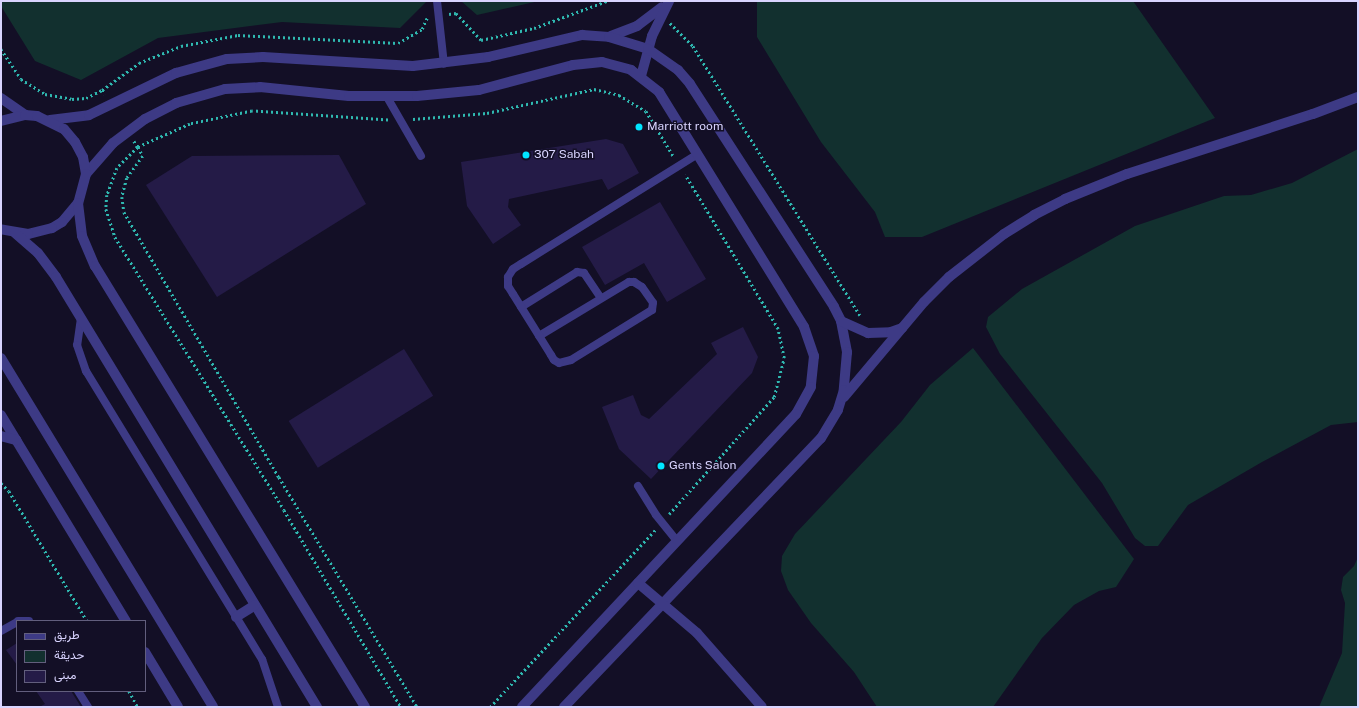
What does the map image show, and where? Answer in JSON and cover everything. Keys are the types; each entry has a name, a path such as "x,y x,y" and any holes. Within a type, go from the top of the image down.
{"street":[{"path":"641,76 648,49 668,1"},
{"path":"609,37 637,26 668,1"},
{"path":"1,98 25,115 50,120 76,118 112,105 176,73 227,59 263,57 382,66 444,64 488,57 570,37 609,37 648,49 678,70 690,84 824,290 842,321 848,366 842,400"},
{"path":"86,174 128,130 176,103 225,89 260,87 387,97 478,90 588,62 617,65 641,76 658,92 698,154 804,327 811,341 814,372 805,402 796,414 522,707"},
{"path":"564,707 821,438 842,400 902,328 944,282 976,254 1028,219 1066,199 1127,174 1313,114 1358,96"},
{"path":"1,121 25,115"},
{"path":"1,229 15,233 40,232 52,228 67,218 78,203 86,174 83,157 75,142 64,129 50,120"},
{"path":"78,203 82,236 95,266 365,707"},
{"path":"15,233 48,265 318,707"},
{"path":"842,321 868,333 879,334 902,328"},
{"path":"1,358 213,707"},
{"path":"1,415 125,620"},
{"path":"1,436 16,440"},
{"path":"638,583 663,603 714,650 762,707"},
{"path":"236,617 256,605"},
{"path":"146,654 178,707"}],"lane":[{"path":"437,1 444,64"},
{"path":"387,97 421,156"},
{"path":"539,336 601,298 634,282 642,287 654,307 649,313 565,363 554,360 521,308 508,286 508,277 513,269 698,154"},
{"path":"521,308 577,272 584,273 601,298"},
{"path":"81,318 77,345 86,371 267,669 278,707"},
{"path":"638,486 662,523 677,541"},
{"path":"1,631 16,622"},
{"path":"79,692 88,707"}],"path":[{"path":"1,49 21,78 45,94 72,99 86,98 102,90 139,63 181,46 238,35 398,43 422,28 426,18 456,13 481,40 534,28 607,1"},
{"path":"662,14 693,46 860,315 868,333"},
{"path":"401,707 284,510 115,237 106,209 107,195 117,168 138,146 190,124 252,111 400,120 487,113 594,89 619,95 646,111 778,329 784,358 774,397 662,523 490,707"},
{"path":"102,90 112,105"},
{"path":"128,130 143,156 127,178 122,197 124,212 279,477 417,707"},
{"path":"1,483 86,620"},
{"path":"130,692 138,707"}],"green space":[{"path":"1,1 438,1 426,2 400,28 282,22 158,38 81,80 35,61 1,6"},
{"path":"461,1 539,1 477,15"},
{"path":"757,1 1133,1 1215,118 922,237 885,237 875,212 821,142 757,37"},
{"path":"1358,149 1358,422 1331,425 1262,462 1188,505 1158,546 1145,546 1135,538 1102,483 1000,354 986,327 988,317 1022,289 1135,226 1224,196 1251,195 1292,183"},
{"path":"973,348 1134,559 1116,587 1099,591 1074,605 1042,638 993,707 877,707 854,672 811,623 788,590 781,571 782,556 795,534 901,422 930,385"},
{"path":"1358,557 1358,707 1319,707 1342,653 1345,603 1341,590 1343,577 1354,566"}],"building":[{"path":"606,139 623,144 639,173 608,190 602,179 509,199 508,207 521,225 493,244 467,206 461,162"},
{"path":"339,155 366,204 217,297 146,185 192,156"},
{"path":"660,202 706,279 667,302 644,263 605,285 582,247"},
{"path":"743,327 758,357 752,373 651,479 619,449 602,407 633,395 641,415 649,419 717,354 711,343"},
{"path":"404,349 433,396 318,468 289,421"},
{"path":"16,644 16,664 6,650"},
{"path":"37,692 72,692 81,707 39,707 45,704"}],"place":[{"name":"Marriott room","path":"639,127"},
{"name":"307 Sabah","path":"526,155"},
{"name":"Gents Salon","path":"661,466"}]}
